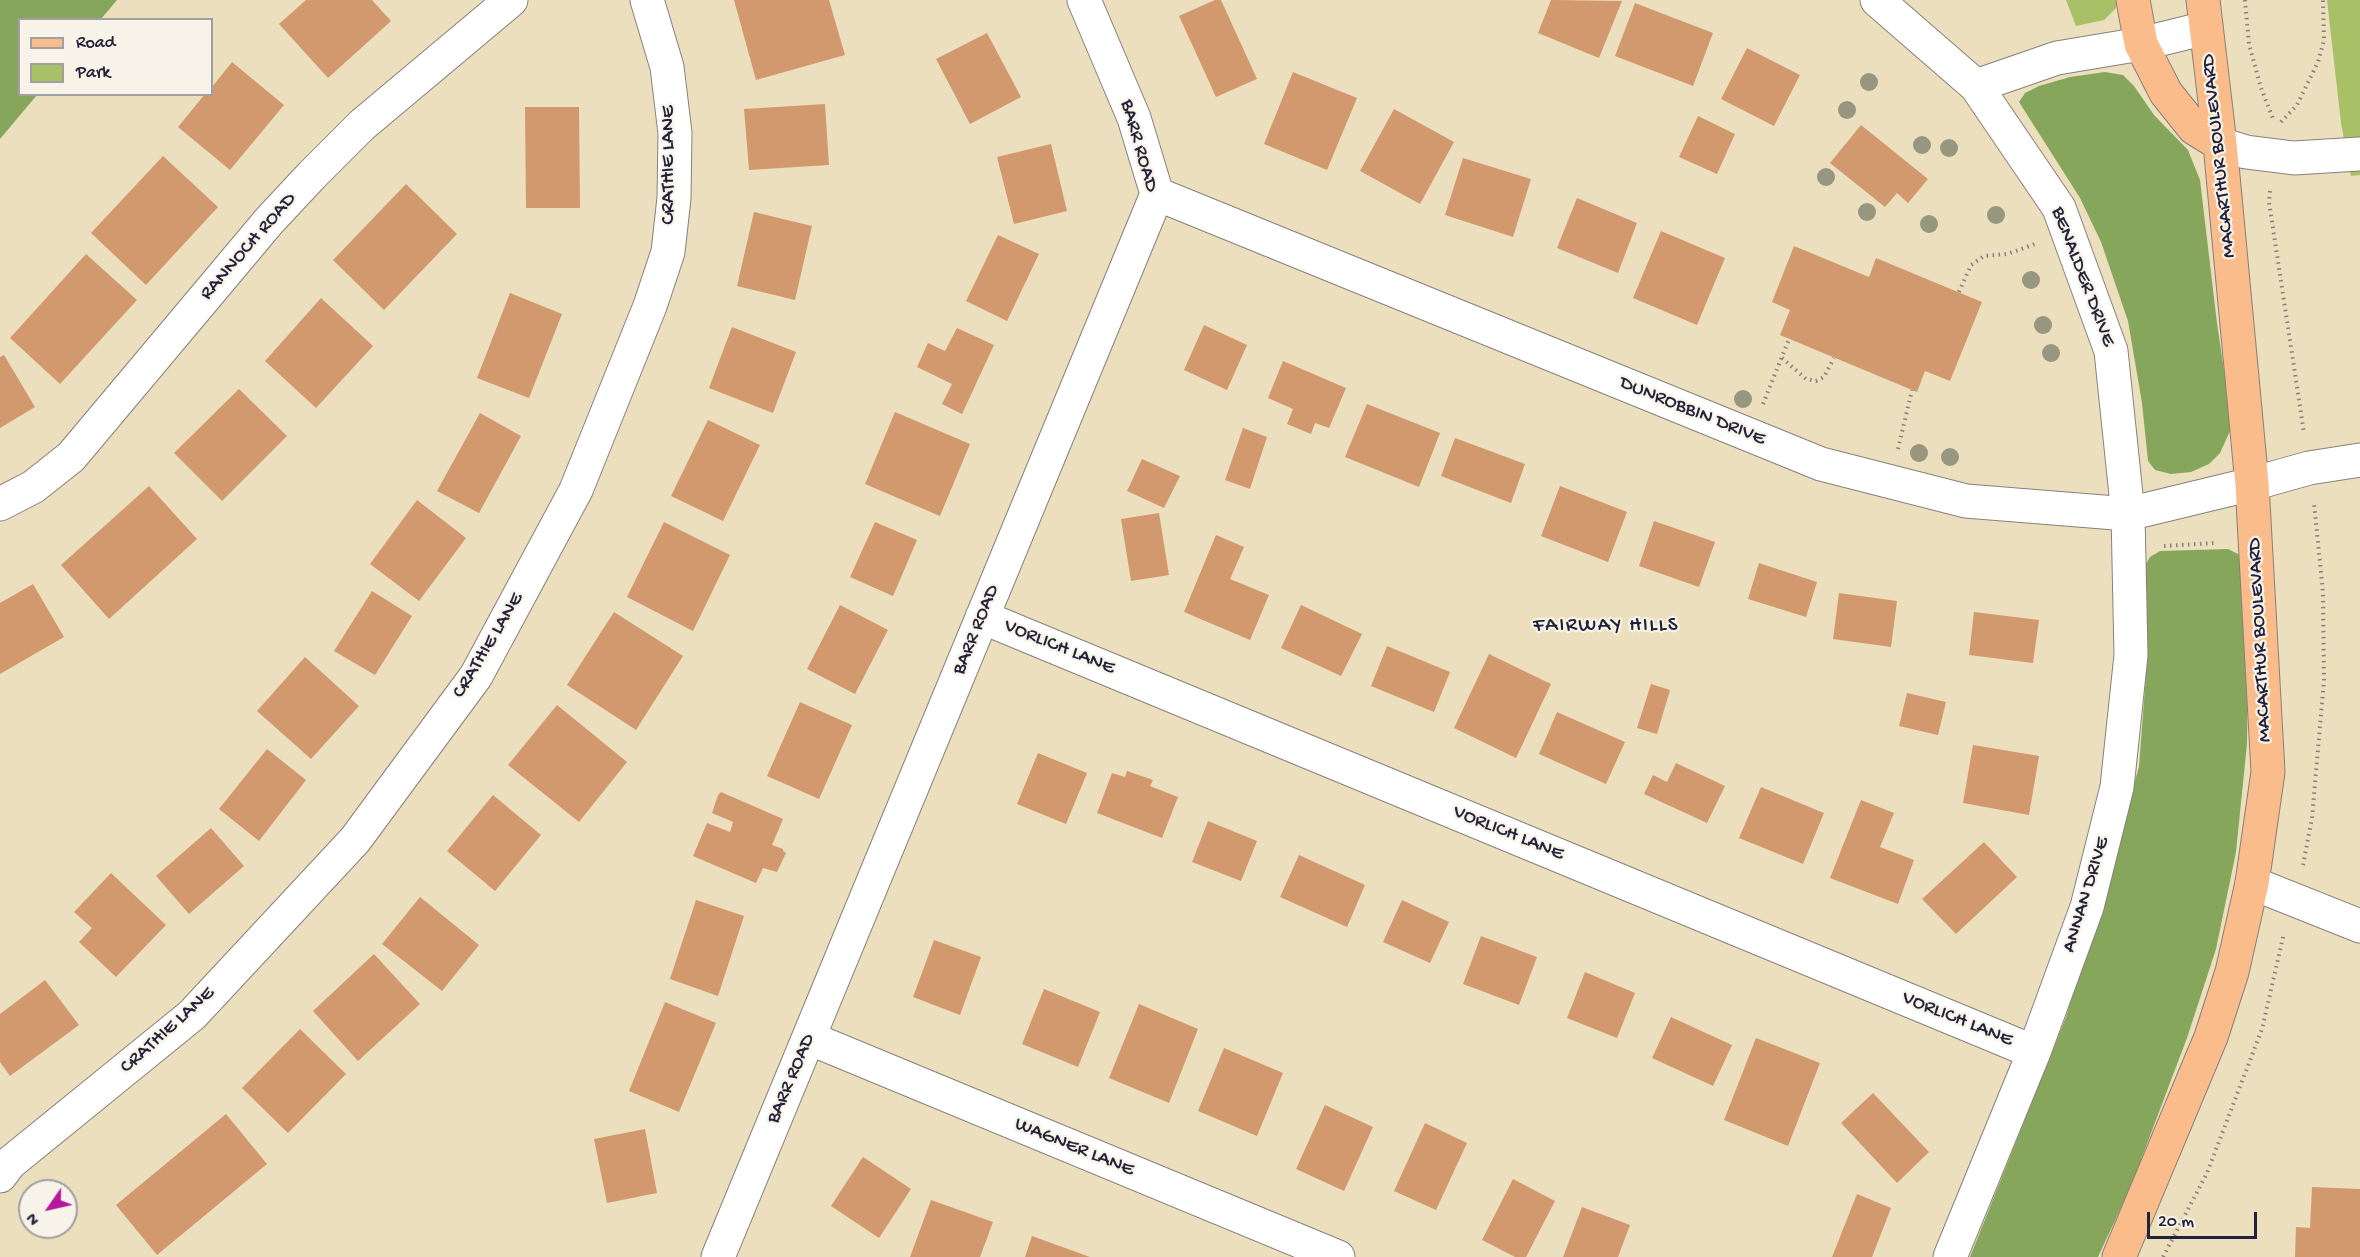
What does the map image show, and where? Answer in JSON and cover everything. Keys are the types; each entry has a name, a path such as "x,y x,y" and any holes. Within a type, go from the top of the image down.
{"main road":[{"path":"2133,0 2141,45 2166,93 2180,112 2205,137 2220,144"},
{"name":"MACARTHUR BOULEVARD","path":"2119,1257 2211,1037 2232,972 2253,883 2268,771 2252,484 2220,144 2205,14"}],"street":[{"name":"RANNOCH ROAD","path":"0,504 33,487 71,457 269,221 312,175 362,125 511,0"},
{"name":"CRATHIE LANE","path":"0,1176 10,1163 192,1015 355,840 476,676 576,490 650,306 668,252 674,198 675,134 667,67 647,0"},
{"name":"BARR ROAD","path":"718,1257 1157,194 1134,118 1084,0"},
{"name":"BENALDER DRIVE","path":"1877,0 1976,86 2059,208 2111,351 2128,514"},
{"path":"1976,86 2057,58 2141,45 2205,14"},
{"path":"2220,144 2246,152 2294,158 2360,154"},
{"name":"DUNROBBIN DRIVE","path":"1157,194 1821,464 1966,501 2128,514 2309,468 2360,460"},
{"name":"ANNAN DRIVE","path":"1950,1257 2034,1052 2087,907 2117,787 2132,655 2128,514"},
{"name":"VORLICH LANE","path":"982,617 2034,1052"},
{"path":"2253,883 2360,926"},
{"name":"WAGNER LANE","path":"809,1038 1338,1257"}],"path":[{"path":"2245,0 2249,45 2261,88 2277,127 2296,105 2318,62 2324,40 2323,0"},
{"path":"1959,292 1971,265 1984,256 2007,254 2033,245 2063,219"},
{"path":"1750,435 1789,339"},
{"path":"1782,358 1806,379 1815,381 1824,377 1834,358"},
{"path":"1888,481 1912,390"},
{"path":"2129,548 2214,543"}],"green space":[{"path":"0,0 117,0 102,18 18,18 18,96 36,96 0,139"},
{"path":"2066,0 2117,0 2116,8 2104,20 2076,26"},
{"path":"2327,0 2360,0 2360,175 2351,176 2341,123"},
{"path":"2105,72 2123,75 2134,86 2154,115 2188,150 2200,180 2231,418 2230,431 2220,453 2209,464 2191,472 2171,474 2155,470 2148,461 2142,403 2128,321 2101,242 2080,198 2019,102 2025,93 2039,86 2070,77"},
{"path":"2228,549 2238,554 2245,563 2248,645 2247,744 2236,852 2216,949 2187,1038 2131,1186 2098,1257 1970,1257 2066,1017 2139,767 2148,648 2144,567 2150,557 2160,551"}],"building":[{"path":"306,0 372,0 391,21 328,78 279,24"},
{"path":"734,0 829,0 845,55 756,80"},
{"path":"1215,0 1221,0 1257,79 1216,97 1179,16"},
{"path":"1551,0 1622,1 1599,58 1538,33"},
{"path":"1635,3 1713,33 1693,86 1615,56"},
{"path":"987,33 1021,97 970,124 936,59"},
{"path":"1747,48 1800,75 1774,126 1721,99"},
{"path":"232,62 284,105 230,170 178,127 203,96 213,96 213,86"},
{"path":"1293,72 1357,98 1327,170 1264,144"},
{"path":"825,104 829,165 749,170 744,109"},
{"path":"525,107 579,107 580,208 526,208"},
{"path":"1394,109 1454,142 1420,204 1360,171"},
{"path":"1698,116 1735,134 1717,174 1679,157"},
{"path":"1861,125 1928,179 1908,203 1897,193 1885,207 1830,163"},
{"path":"1051,144 1067,211 1014,224 997,157"},
{"path":"163,156 218,207 146,285 91,233"},
{"path":"1463,158 1531,179 1513,237 1445,215"},
{"path":"406,184 457,234 384,310 333,260"},
{"path":"1577,198 1637,223 1618,273 1557,248"},
{"path":"754,212 812,226 795,300 737,286"},
{"path":"1661,231 1725,258 1697,325 1633,298"},
{"path":"998,235 1039,254 1007,321 966,301"},
{"path":"1794,246 1869,277 1876,258 1982,302 1950,381 1925,371 1917,392 1780,335 1790,310 1772,302"},
{"path":"86,254 137,300 60,384 10,338"},
{"path":"510,293 562,314 529,398 477,378"},
{"path":"321,298 373,346 316,408 265,361"},
{"path":"1204,325 1247,345 1227,390 1184,370"},
{"path":"732,327 796,352 773,413 709,388"},
{"path":"957,328 994,345 962,414 942,404 952,384 917,367 928,343 945,351"},
{"path":"4,355 35,407 0,428 0,357"},
{"path":"1283,361 1346,388 1329,428 1315,423 1311,434 1287,424 1293,409 1268,398"},
{"path":"239,389 287,436 222,501 174,453"},
{"path":"1367,404 1440,433 1419,487 1345,457"},
{"path":"895,412 970,444 940,516 865,484"},
{"path":"480,413 521,436 479,513 437,491"},
{"path":"708,420 760,445 723,521 671,496"},
{"path":"1243,428 1267,437 1250,489 1225,480"},
{"path":"1455,438 1525,464 1511,503 1441,476"},
{"path":"1142,459 1180,476 1164,508 1127,491"},
{"path":"149,486 197,539 109,619 61,565"},
{"path":"1560,486 1627,512 1608,562 1541,536"},
{"path":"417,500 466,538 419,601 370,564"},
{"path":"1159,513 1169,575 1131,581 1121,519"},
{"path":"1654,521 1715,542 1699,587 1639,566"},
{"path":"664,522 730,555 693,631 627,597"},
{"path":"875,522 917,540 893,596 850,577"},
{"path":"1216,535 1244,547 1230,579 1269,595 1250,640 1184,612"},
{"path":"1759,563 1817,582 1806,617 1748,599"},
{"path":"33,584 64,637 0,674 0,603"},
{"path":"372,591 412,616 375,675 334,651"},
{"path":"1839,593 1897,601 1891,647 1833,639"},
{"path":"840,605 888,630 855,694 807,669"},
{"path":"1301,605 1362,634 1341,676 1281,648"},
{"path":"614,612 683,656 636,730 567,685"},
{"path":"1974,612 2039,620 2033,663 1969,655"},
{"path":"1387,646 1450,672 1434,712 1371,686"},
{"path":"1489,654 1551,684 1516,758 1454,728"},
{"path":"305,657 359,706 311,759 257,711"},
{"path":"1651,684 1670,690 1657,734 1637,728"},
{"path":"1907,693 1946,702 1938,735 1899,726"},
{"path":"800,702 852,725 819,799 767,776"},
{"path":"557,705 627,762 579,822 508,765"},
{"path":"1557,712 1625,742 1606,784 1539,754"},
{"path":"1973,745 2039,756 2029,815 1963,803"},
{"path":"267,749 306,780 259,841 219,809"},
{"path":"1038,753 1087,773 1066,824 1017,804"},
{"path":"1676,763 1725,786 1707,823 1644,794 1653,775 1667,782"},
{"path":"1127,771 1153,780 1150,786 1178,797 1162,838 1097,813 1112,773 1125,777"},
{"path":"1761,787 1824,813 1803,864 1739,838"},
{"path":"721,792 783,819 772,845 783,849 786,853 777,872 763,868 756,883 693,856 707,823 730,832 733,822 712,813"},
{"path":"493,795 541,835 495,891 447,851"},
{"path":"1861,800 1894,813 1880,847 1914,860 1898,904 1830,878"},
{"path":"1208,821 1257,841 1241,881 1192,862"},
{"path":"211,828 244,866 189,914 156,876"},
{"path":"1984,842 2017,877 1956,934 1922,899"},
{"path":"1299,855 1365,885 1347,927 1280,897"},
{"path":"111,873 166,925 116,977 79,942 92,928 74,912"},
{"path":"420,897 479,945 442,991 382,944"},
{"path":"696,900 744,916 718,996 670,979"},
{"path":"1402,900 1449,922 1430,963 1383,942"},
{"path":"1481,936 1537,957 1519,1005 1463,984"},
{"path":"934,940 981,957 960,1015 913,997"},
{"path":"374,954 420,1004 358,1061 313,1011"},
{"path":"1585,972 1635,993 1617,1038 1567,1018"},
{"path":"45,980 79,1025 10,1076 0,1062 0,1014"},
{"path":"1044,989 1100,1012 1078,1067 1022,1044"},
{"path":"665,1002 716,1023 679,1112 629,1091"},
{"path":"1139,1004 1198,1029 1169,1103 1109,1078"},
{"path":"1671,1017 1732,1045 1713,1086 1652,1058"},
{"path":"300,1029 346,1074 288,1133 242,1088"},
{"path":"1756,1038 1820,1063 1788,1146 1724,1120"},
{"path":"1224,1048 1283,1073 1257,1136 1198,1111"},
{"path":"1873,1093 1929,1152 1897,1183 1841,1123"},
{"path":"1325,1105 1373,1127 1344,1191 1296,1169"},
{"path":"226,1114 267,1164 157,1255 116,1205"},
{"path":"1425,1123 1467,1143 1436,1210 1394,1191"},
{"path":"645,1129 657,1193 607,1203 594,1139"},
{"path":"863,1157 911,1189 879,1238 831,1206"},
{"path":"1513,1179 1555,1201 1526,1257 1515,1257 1482,1240"},
{"path":"2312,1187 2360,1189 2360,1257 2295,1257 2296,1227 2310,1228"},
{"path":"1857,1194 1891,1208 1872,1257 1832,1257"},
{"path":"931,1200 993,1222 980,1257 910,1257"},
{"path":"1582,1207 1630,1225 1618,1257 1563,1257"},
{"path":"1032,1236 1090,1257 1025,1257"}],"district":[{"name":"FAIRWAY HILLS","path":"1606,627"}]}
